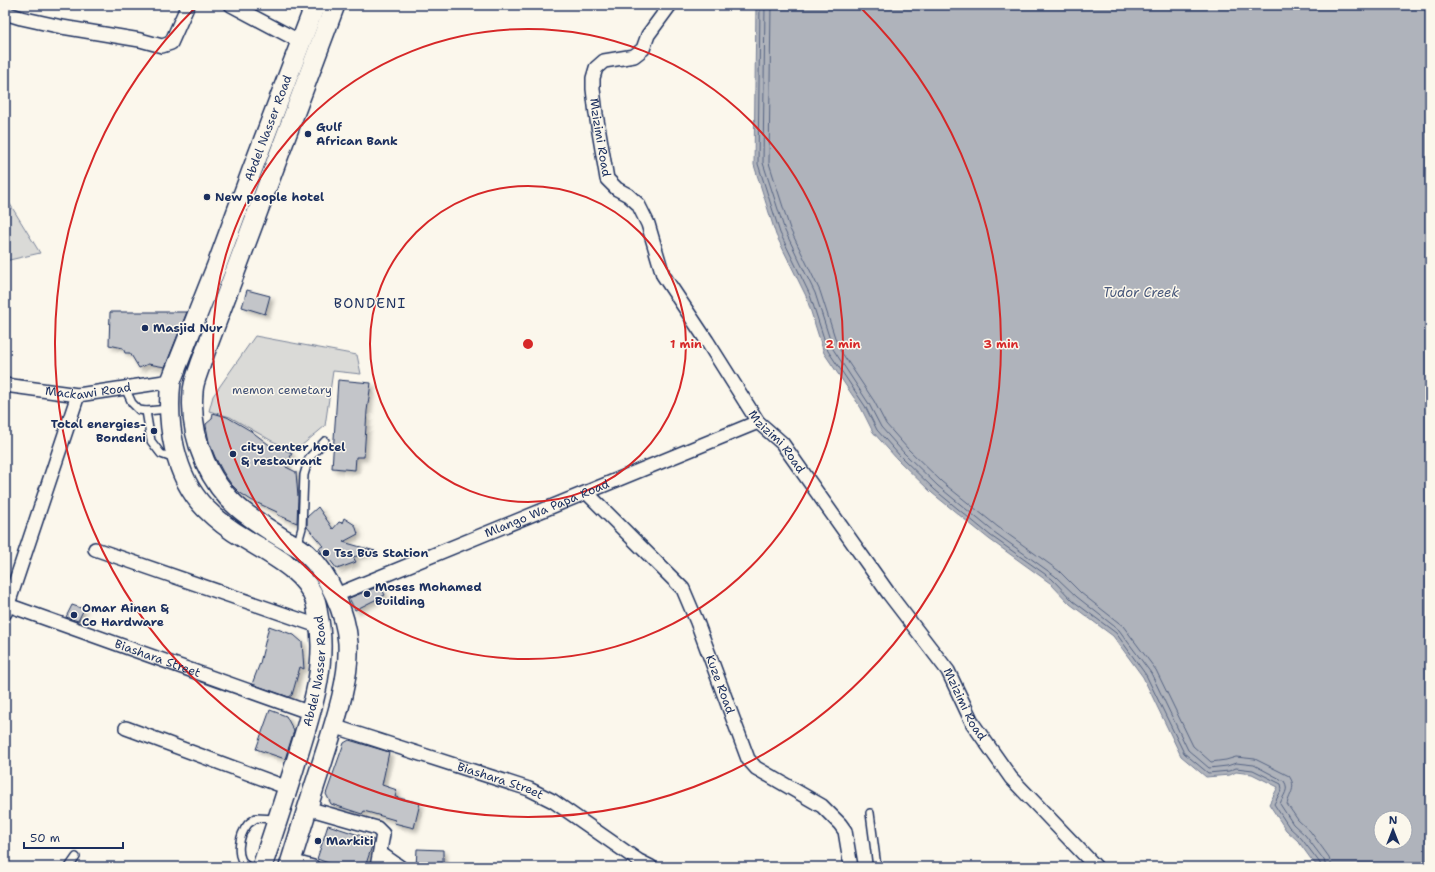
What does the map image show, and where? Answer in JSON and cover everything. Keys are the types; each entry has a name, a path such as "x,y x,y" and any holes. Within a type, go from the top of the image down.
{"main road":[{"name":"Abdel Nasser Road","path":"290,864 333,726 347,665 348,642 343,615 336,595 317,565 308,554 248,515 223,492 206,463 198,444 192,411 193,391 201,363 335,5"},
{"name":"Abdel Nasser Road","path":"262,867 311,713 321,666 321,627 315,600 306,584 291,568 244,538 205,508 190,487 178,461 173,444 169,421 169,409 171,381 217,265 280,98 301,42 312,7"},
{"path":"280,98 298,105"}],"street":[{"path":"5,13 62,27 140,40 162,46 171,43 188,5"},
{"path":"231,5 301,42"},
{"name":"Mzizimi Road","path":"670,5 648,35 643,49 634,56 604,60 596,68 593,78 593,89 607,179 617,189 628,195 638,204 648,224 663,275 708,341 758,422 782,443 889,594 948,671 973,724 1011,778 1096,867"},
{"name":"Mackawi Road","path":"5,385 78,395 171,381"},
{"path":"6,607 78,395"},
{"name":"Mlango Wa Papa Road","path":"336,595 758,422"},
{"name":"Kuze Road","path":"587,493 682,589 697,622 748,759 756,768 822,806 840,824 845,831 851,867"},
{"path":"95,549 321,627"},
{"name":"Biashara Street","path":"6,607 311,713"},
{"name":"Biashara Street","path":"333,726 529,789 552,801 638,861 650,867"},
{"path":"126,728 288,788"},
{"path":"308,808 377,828 383,834 377,867"},
{"path":"380,853 400,867"},
{"path":"290,864 313,867"}],"lane":[{"path":"125,388 132,403 139,410 146,411 169,409"},
{"path":"146,411 151,441 161,454 178,461"},
{"path":"296,546 302,528 304,474 309,458 325,441"},
{"path":"870,813 877,867"},
{"path":"248,867 243,864 239,854 240,838 248,824 256,818 278,819"},
{"path":"69,867 76,857"}],"green space":[{"path":"5,196 40,253 5,261"},
{"name":"memon cemetary","path":"255,336 357,355 361,374 333,371 325,426 295,451 272,441 230,417 209,411 213,396"}],"water":[{"name":"Tudor Creek","path":"756,5 1430,5 1430,867 1318,867 1298,841 1286,830 1269,804 1278,787 1252,774 1236,772 1230,775 1206,777 1181,756 1143,677 1113,636 1070,604 1050,583 989,539 932,493 897,459 873,432 861,408 824,353 806,296 776,235 754,165"}],"building":[{"path":"247,290 270,296 265,314 242,307"},
{"name":"Masjid Nur","path":"110,312 187,312 165,367 148,364 139,368 130,353 125,353 123,348 109,345"},
{"path":"338,380 371,383 367,411 364,457 356,457 355,470 332,468"},
{"path":"213,413 227,417 251,431 272,447 279,447 292,453 286,467 296,472 298,497 297,523 278,515 277,512 251,500 239,492 231,484 215,457 209,442 206,424 212,419"},
{"path":"318,507 333,529 339,522 342,523 344,518 355,525 358,534 343,542 375,551 353,557 356,562 337,569 326,555 324,557 319,548 323,546 307,527 307,517"},
{"name":"Moses Mohamed Building","path":"380,586 385,595 355,610 349,598"},
{"name":"Omar Ainen & Co Hardware","path":"72,605 84,609 78,621 66,617"},
{"path":"269,626 294,635 302,642 304,669 300,667 292,695 289,697 252,684 260,663"},
{"path":"270,710 286,716 294,731 285,759 256,749"},
{"path":"349,740 389,752 382,785 397,790 395,797 420,803 414,828 394,823 395,820 364,811 362,814 331,804 326,794 344,743"},
{"path":"328,825 374,840 365,867 340,867 317,859"},
{"path":"417,849 443,850 443,867 416,867"}],"place":[{"name":"Gulf African Bank","path":"308,134"},
{"name":"New people hotel","path":"207,197"},
{"name":"Masjid Nur","path":"145,328"},
{"name":"Total energies- Bondeni","path":"154,431"},
{"name":"city center hotel & restaurant","path":"233,454"},
{"name":"Tss Bus Station","path":"326,553"},
{"name":"Moses Mohamed Building","path":"367,594"},
{"name":"Omar Ainen & Co Hardware","path":"74,615"},
{"name":"Markiti","path":"318,841"}],"district":[{"name":"BONDENI","path":"370,303"}]}
